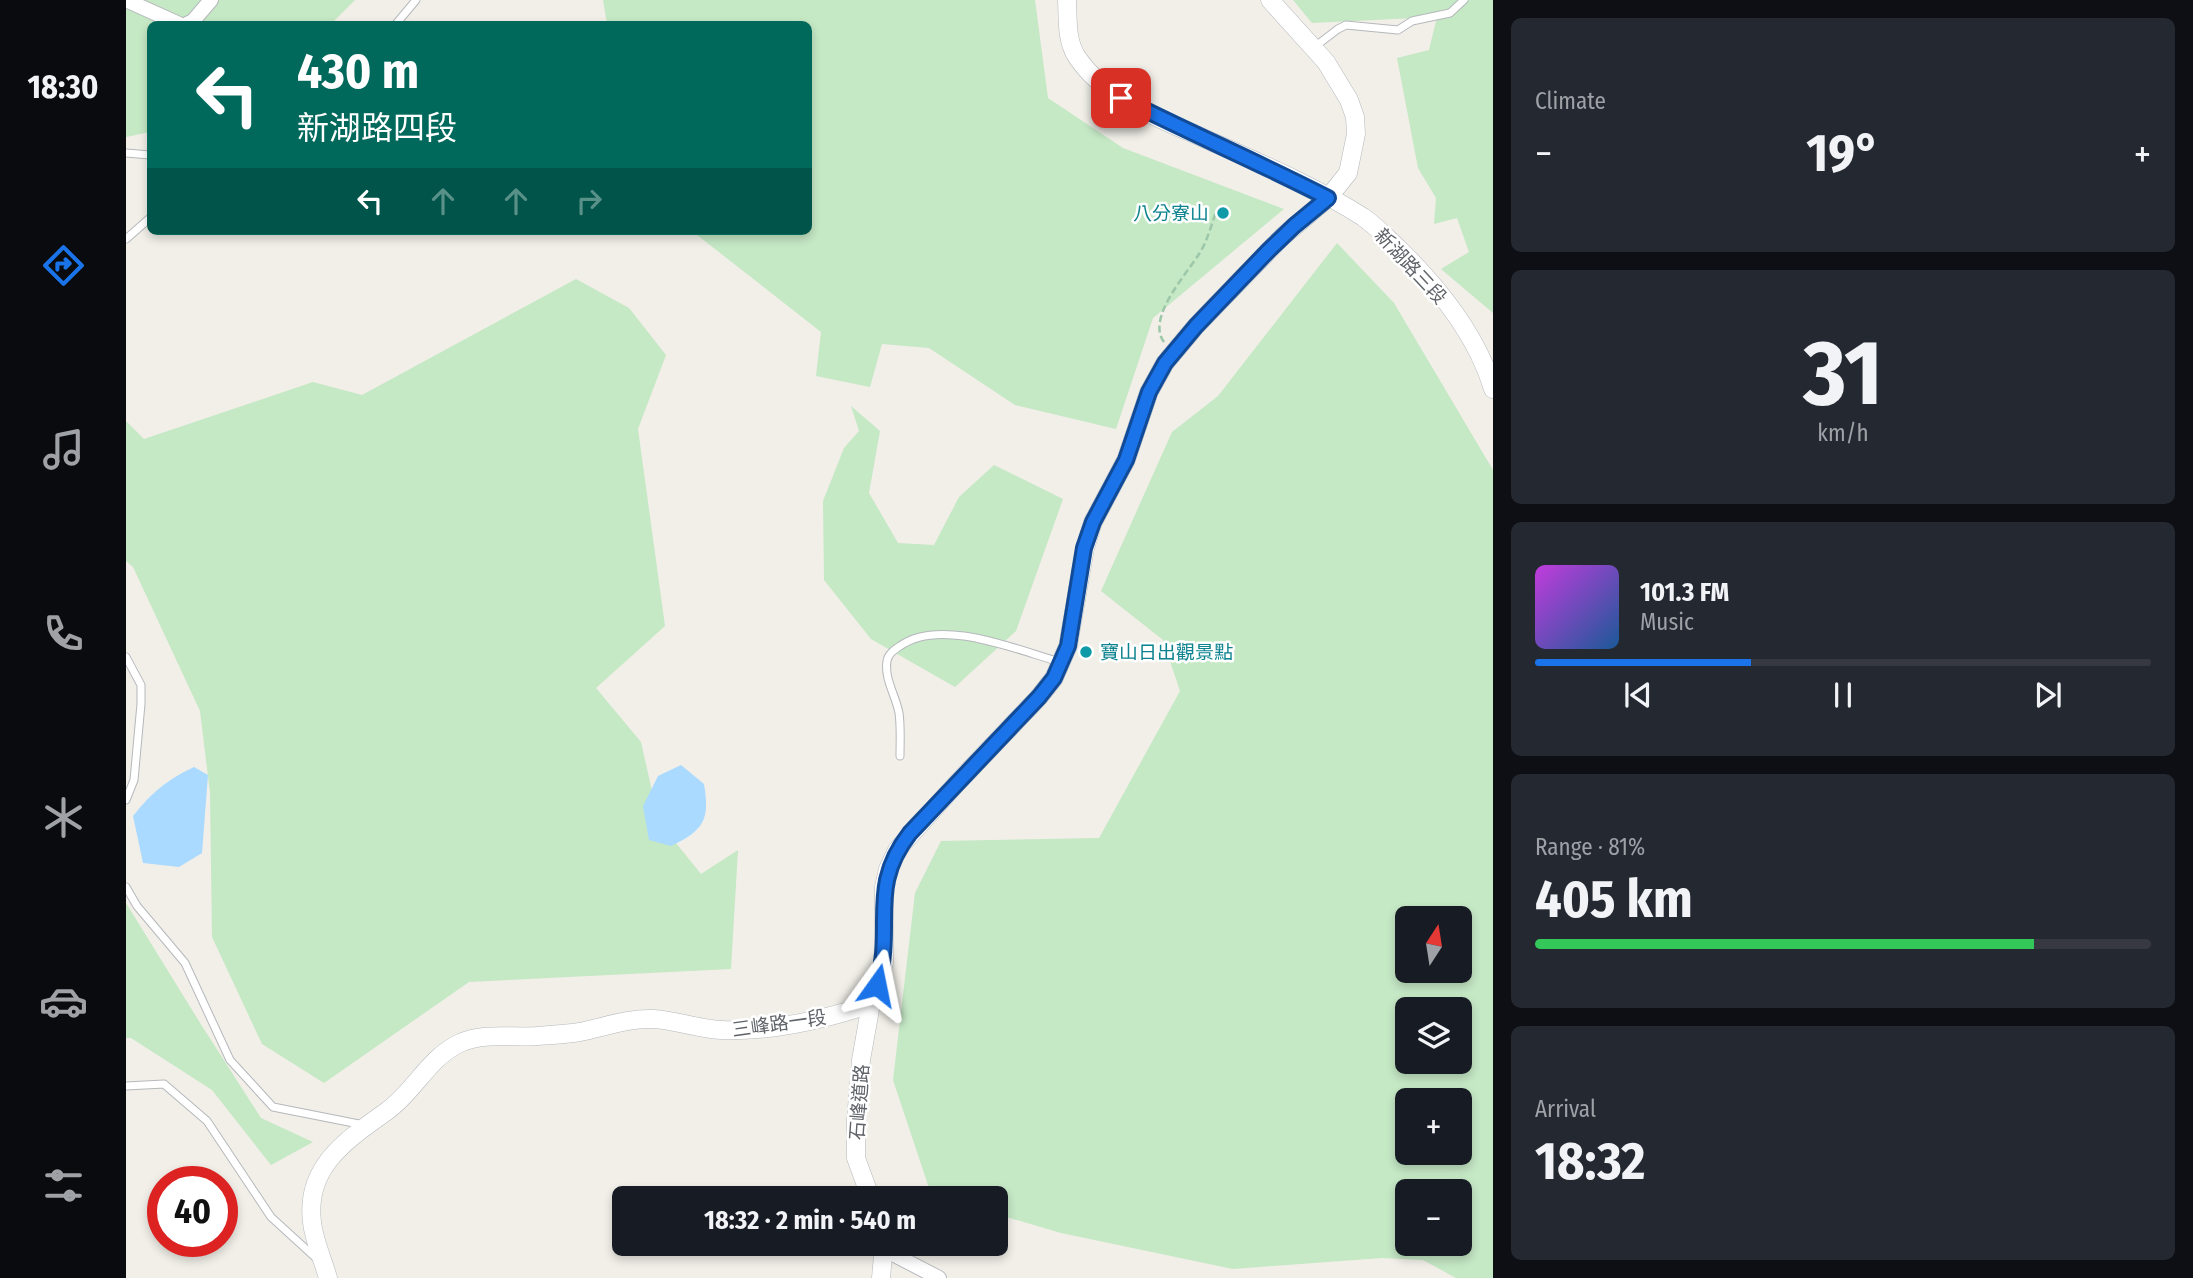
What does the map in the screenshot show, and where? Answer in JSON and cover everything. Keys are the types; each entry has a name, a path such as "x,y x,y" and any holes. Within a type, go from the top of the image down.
{"street":[{"path":"193,21 211,0"},
{"name":"新湖路三段","path":"1067,0 1068,33 1075,55 1094,77 1121,98 1253,160 1364,218 1430,280 1455,313 1487,369 1493,389"},
{"path":"871,1004 884,963 884,887 888,869 897,850 910,833 1054,678 1068,646 1084,548 1093,522 1126,460 1149,392 1165,363 1282,237 1328,198 1348,173 1356,134 1355,117 1349,100 1340,82 1270,0"},
{"path":"126,1 172,21"},
{"name":"三峰路一段","path":"326,1272 312,1225 313,1195 319,1176 330,1157 346,1139 409,1093 421,1075 457,1044 470,1039 578,1032 655,1019 720,1030 751,1030 816,1021 871,1004"},
{"name":"石峰道路","path":"866,1186 856,1158 855,1141 861,1060 871,1004"},
{"path":"881,1278 884,1256"},
{"path":"901,1256 939,1278"}],"lane":[{"path":"398,21 416,0"},
{"path":"1312,48 1346,25 1398,30 1412,21 1450,13 1464,0"},
{"path":"126,153 147,155"},
{"path":"126,239 147,221"},
{"path":"900,756 899,713 886,662 889,655 909,640 932,634 947,634 1061,662"},
{"path":"126,657 141,685 134,780 126,800"},
{"path":"126,887 137,905 185,963 230,1060 273,1107 366,1125"},
{"path":"126,1086 164,1084 208,1121 271,1217 326,1272"}],"path":[{"path":"1174,352 1161,340 1159,322 1170,297 1200,253 1216,212"}],"green space":[{"path":"126,0 355,0 334,21 147,21 147,133 126,137"},
{"path":"603,0 1035,0 1048,98 1123,148 1284,209 1153,318 1116,429 1015,405 929,348 882,344 870,387 816,376 821,332 697,235 812,235 812,21 606,21"},
{"path":"1293,0 1493,0 1493,313 1441,269 1469,252 1457,218 1434,224 1436,198 1418,168 1397,58 1429,50 1437,17 1312,23"},
{"path":"1337,243 1394,303 1493,470 1493,1278 1456,1278 1423,1260 1382,1258 1233,1269 1061,1233 1008,1218 1008,1186 928,1186 893,1080 915,893 941,841 1099,838 1180,691 1163,640 1101,591 1172,432 1218,396"},
{"path":"576,279 629,308 666,355 638,429 665,626 596,688 641,742 659,822 701,874 738,850 731,969 469,982 324,1083 262,1044 212,937 210,793 200,711 133,567 126,561 126,421 144,439 313,382 362,395"},
{"path":"851,406 880,431 869,493 898,543 934,545 959,497 994,465 1063,499 1016,631 955,687 871,639 824,580 823,501 844,448 859,431"},
{"path":"126,903 261,1118 313,1142 271,1165 212,1090 131,1038 126,1038"}],"water":[{"path":"681,765 704,784 706,807 698,829 671,846 649,840 643,806 658,776"},
{"path":"194,767 208,775 202,853 179,867 143,863 133,816 160,787"}],"place":[{"name":"八分寮山","path":"1223,213"},
{"name":"寶山日出觀景點","path":"1086,652"}],"route":[{"path":"877,985 884,963 884,887 888,869 897,850 910,833 1054,678 1068,646 1084,548 1093,522 1126,460 1149,392 1165,363 1196,326 1269,250 1328,198 1121,98"}]}
